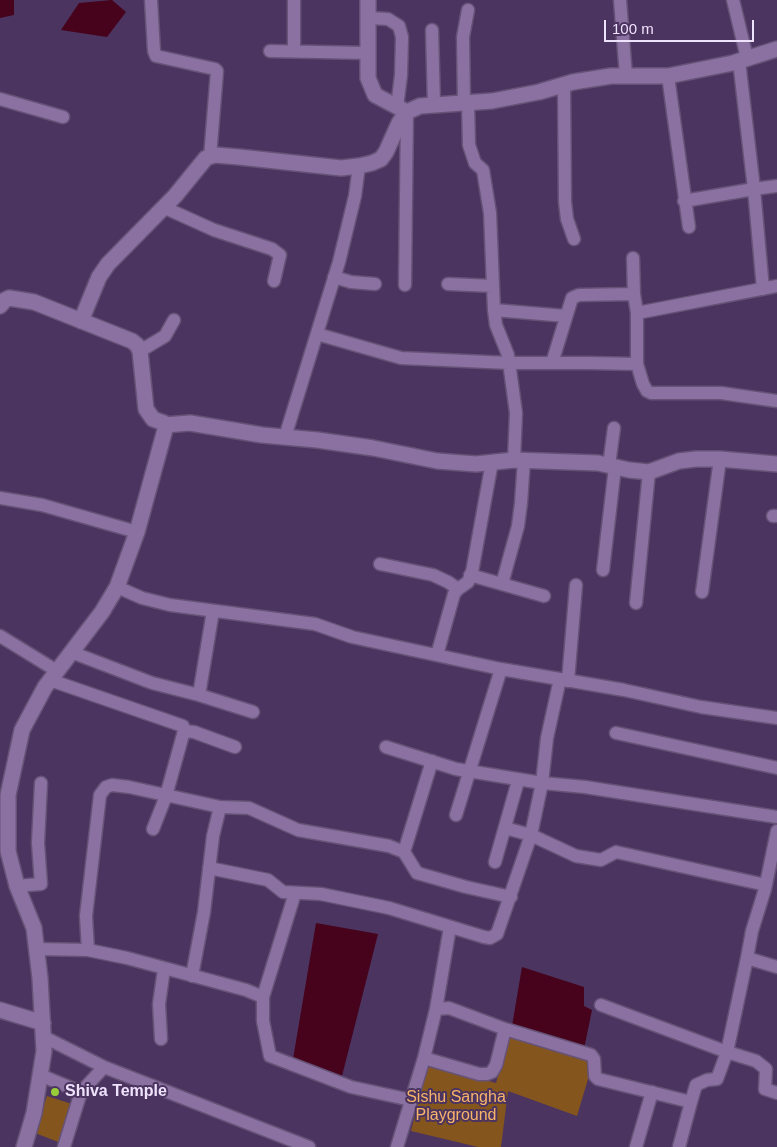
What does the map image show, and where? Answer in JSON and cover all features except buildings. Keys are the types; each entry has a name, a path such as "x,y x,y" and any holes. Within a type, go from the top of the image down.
{"street":[{"path":"151,0 154,51 156,56 217,71 210,157"},
{"path":"294,0 294,51"},
{"path":"368,0 368,78 375,95 402,110 420,106 492,101 529,94 564,84 611,76 668,76 743,59 777,49"},
{"path":"620,0 626,76"},
{"path":"734,0 743,59 763,289"},
{"path":"468,10 463,37 470,145 475,162 483,170 490,213 494,310 496,325 508,355 516,413 519,460 518,526 502,584"},
{"path":"369,18 388,19 399,26 402,37 406,285"},
{"path":"432,30 434,105"},
{"path":"270,51 367,53"},
{"path":"668,76 689,228"},
{"path":"564,84 565,202 567,219 574,239"},
{"path":"0,99 63,117"},
{"path":"81,321 100,277 108,264 175,196 206,158 215,156 239,157 341,168 372,163 381,159 386,152 399,123 402,110"},
{"path":"285,437 334,277 355,196 359,166"},
{"path":"684,201 777,186"},
{"path":"163,207 214,230 272,249 280,255 274,281"},
{"path":"633,258 634,294 637,313 637,364 643,384 647,390 651,393 722,393 777,401"},
{"path":"334,277 351,282 376,284"},
{"path":"448,284 493,286"},
{"path":"637,313 777,286"},
{"path":"552,363 572,298 579,295 634,294"},
{"path":"0,306 9,298 34,302 132,341 140,351 146,409 153,419 165,424 190,423 373,448 438,461 476,464 519,460 598,463 629,470 649,472 679,461 720,459 777,464"},
{"path":"494,310 566,316"},
{"path":"140,351 164,336 174,320"},
{"path":"317,334 401,358 509,363 637,364"},
{"path":"24,1147 34,1113 44,1051 34,928 17,886 8,851 8,795 22,730 45,686 102,612 117,587 137,532 165,424"},
{"path":"603,570 614,428"},
{"path":"702,592 720,459"},
{"path":"437,656 454,594 468,582 470,575 492,462"},
{"path":"636,603 649,472"},
{"path":"0,498 42,506 137,532"},
{"path":"380,564 433,575 458,589"},
{"path":"470,575 544,596"},
{"path":"209,868 268,880 283,892 321,894 389,908 484,937 494,937 497,934 511,896 531,835 542,783 547,738 564,680 576,585"},
{"path":"117,587 142,598 170,605 315,624 352,637 437,656 624,690 702,707 777,718"},
{"path":"199,695 213,611"},
{"path":"0,636 53,675 183,726 184,730 166,796 154,829"},
{"path":"71,652 152,683 253,712"},
{"path":"456,815 501,669"},
{"path":"184,730 235,747"},
{"path":"616,733 777,768"},
{"path":"386,747 469,772 518,781 585,787 777,817"},
{"path":"404,852 432,762"},
{"path":"495,862 518,781"},
{"path":"17,886 41,884 38,843 41,784"},
{"path":"88,950 86,916 100,795 106,787 112,785 129,786 220,807 249,808 298,830 390,846 404,852 417,873 466,887 511,896"},
{"path":"192,976 204,912 213,836 220,807"},
{"path":"505,828 531,835 576,856 600,860 616,852 769,889"},
{"path":"679,1147 696,1085 707,1080 718,1079 727,1052 752,931 769,889 777,831"},
{"path":"295,893 263,997 263,1021 270,1056 351,1087 411,1100"},
{"path":"396,1147 424,1058 436,1009 450,927"},
{"path":"37,949 88,950 127,958 246,990 263,997"},
{"path":"747,958 777,967"},
{"path":"161,1039 159,1004 164,969"},
{"path":"601,1005 756,1061 766,1069 764,1089 777,1093"},
{"path":"436,1009 449,1008 505,1030 592,1055 595,1076 598,1079 691,1102"},
{"path":"0,1010 43,1030 104,1067 309,1147"},
{"path":"424,1058 479,1074 487,1074 492,1072 496,1065 505,1030"},
{"path":"64,1147 81,1092 104,1067"},
{"path":"40,1075 81,1092"},
{"path":"636,1147 652,1092"}],"green space":[{"name":"Sishu Sangha Playground","path":"509,1034 594,1059 577,1116 508,1091 501,1147 478,1147 411,1131 428,1064 496,1083"},
{"path":"47,1096 75,1105 61,1143 35,1133"}],"shaded area":[{"path":"0,0 14,0 14,15 0,18"},
{"path":"112,0 126,12 107,37 61,30 79,3"},
{"path":"316,923 378,934 342,1076 293,1059"},
{"path":"522,967 584,987 584,1006 592,1010 584,1049 512,1026"}],"place":[{"name":"Shiva Temple","path":"55,1092"}]}
